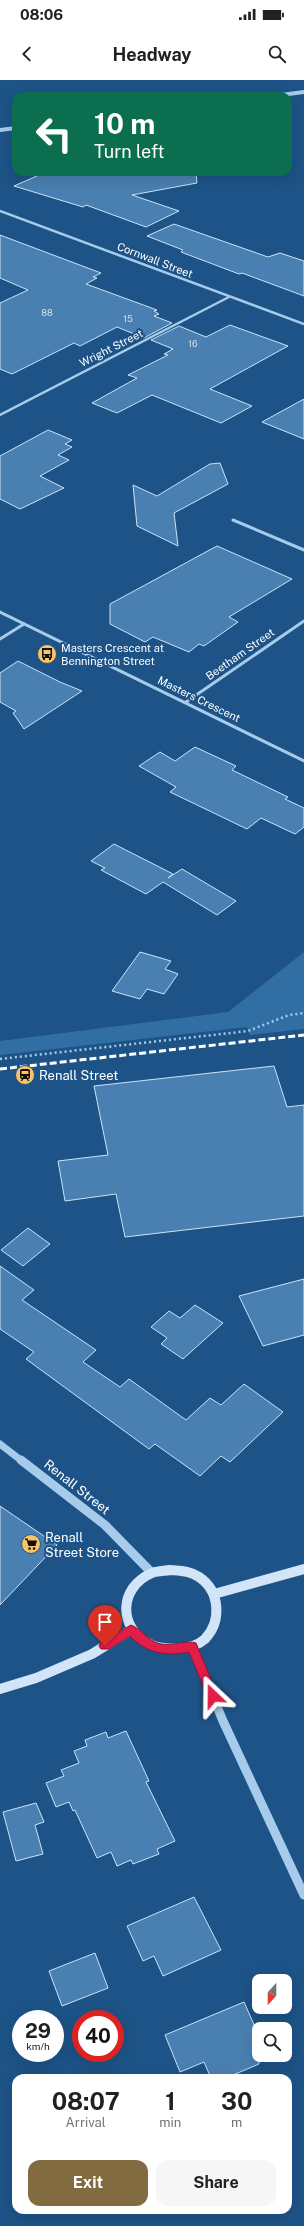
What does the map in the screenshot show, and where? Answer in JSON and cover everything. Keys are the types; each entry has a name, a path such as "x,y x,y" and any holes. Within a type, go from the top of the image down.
{"main road":[{"path":"214,1594 304,1569"},
{"path":"170,1570 189,1572 204,1581 214,1594 218,1609 215,1624 206,1638 192,1647 175,1650 158,1648 142,1641 131,1630 125,1614 127,1597 136,1582 152,1573 170,1570"},
{"path":"0,1689 36,1678 92,1654 131,1630"}],"street":[{"path":"292,94 304,92"},
{"path":"0,130 12,128"},
{"name":"Cornwall Street","path":"0,211 304,324"},
{"name":"Wright Street","path":"0,415 229,296"},
{"path":"233,520 304,550"},
{"name":"Masters Crescent","path":"0,612 304,761"},
{"name":"Beetham Street","path":"186,702 304,621"},
{"path":"0,639 24,624"},
{"name":"Renall Street","path":"0,1444 105,1526 152,1573"},
{"path":"192,1647 223,1721 304,1895"}],"path":[{"path":"0,1059 248,1031 289,1014 304,1013"}],"shaded area":[{"path":"304,952 304,1029 250,1035 247,1027 0,1055 0,1041 228,1012"}],"building":[{"path":"37,176 196,176 197,183 132,195 179,211 146,227 86,205 83,207 14,186"},
{"path":"174,224 268,257 280,253 304,261 304,296 181,252 183,250 147,236"},
{"path":"0,235 101,273 93,277 97,278 86,284 157,310 154,311 159,314 154,316 172,323 144,338 117,327 80,346 74,343 12,374 0,369 0,303 28,290 0,278"},
{"path":"230,325 288,346 210,389 252,406 221,423 152,395 117,413 92,403 137,378 128,375 168,355 164,354 173,349 151,340 179,326 206,337"},
{"path":"304,399 304,439 262,422"},
{"path":"48,430 72,440 65,444 72,447 58,455 69,460 40,476 64,488 20,509 0,499 0,456"},
{"path":"220,463 228,484 174,513 178,546 137,526 133,485 157,496 210,464"},
{"path":"217,546 292,579 229,617 238,622 204,646 199,644 189,652 153,637 145,642 110,624 110,604"},
{"path":"18,661 82,691 24,729 13,713 16,711 0,702 0,673"},
{"path":"195,747 236,766 232,770 288,797 285,799 304,808 304,827 295,834 261,818 247,829 170,792 176,787 139,766 160,752 175,761"},
{"path":"114,844 173,874 168,878 182,869 236,901 217,915 163,882 146,894 101,870 105,868 91,861"},
{"path":"140,952 171,961 165,969 178,974 164,994 147,989 140,999 112,991"},
{"path":"274,1066 287,1107 304,1105 304,1216 125,1237 116,1194 65,1201 58,1161 108,1155 94,1086"},
{"path":"28,1228 50,1244 23,1266 1,1250"},
{"path":"0,1266 34,1290 22,1300 96,1350 83,1362 120,1387 129,1379 186,1420 210,1398 221,1405 244,1384 283,1412 230,1462 221,1456 200,1476 155,1444 149,1449 26,1359 34,1352 0,1329"},
{"path":"304,1279 304,1335 263,1346 239,1296"},
{"path":"195,1305 223,1323 183,1359 161,1344 167,1338 151,1327 169,1311 180,1318"},
{"path":"0,1506 57,1545 0,1605"},
{"path":"126,1731 149,1781 146,1782 175,1841 157,1849 159,1854 133,1864 131,1860 117,1866 111,1852 97,1858 75,1810 73,1811 69,1802 56,1807 46,1783 64,1776 61,1770 79,1763 74,1751 87,1746 85,1740 106,1732 108,1738"},
{"path":"36,1803 44,1822 35,1825 43,1854 16,1861 3,1812"},
{"path":"194,1897 221,1950 163,1976 154,1956 143,1961 127,1926"},
{"path":"95,1953 108,1988 62,2006 49,1971"},
{"path":"244,2002 253,2022 252,2062 259,2062 259,2064 235,2074 209,2074 204,2062 180,2072 165,2035"}],"railway":[{"path":"0,1069 304,1035"}],"place":[{"name":"Masters Crescent at Bennington Street","path":"47,654"},
{"name":"Renall Street","path":"25,1075"},
{"name":"Renall Street Store","path":"31,1544"}],"route":[{"path":"105,1646 131,1630 142,1641 158,1648 175,1650 192,1647 213,1696"}]}
